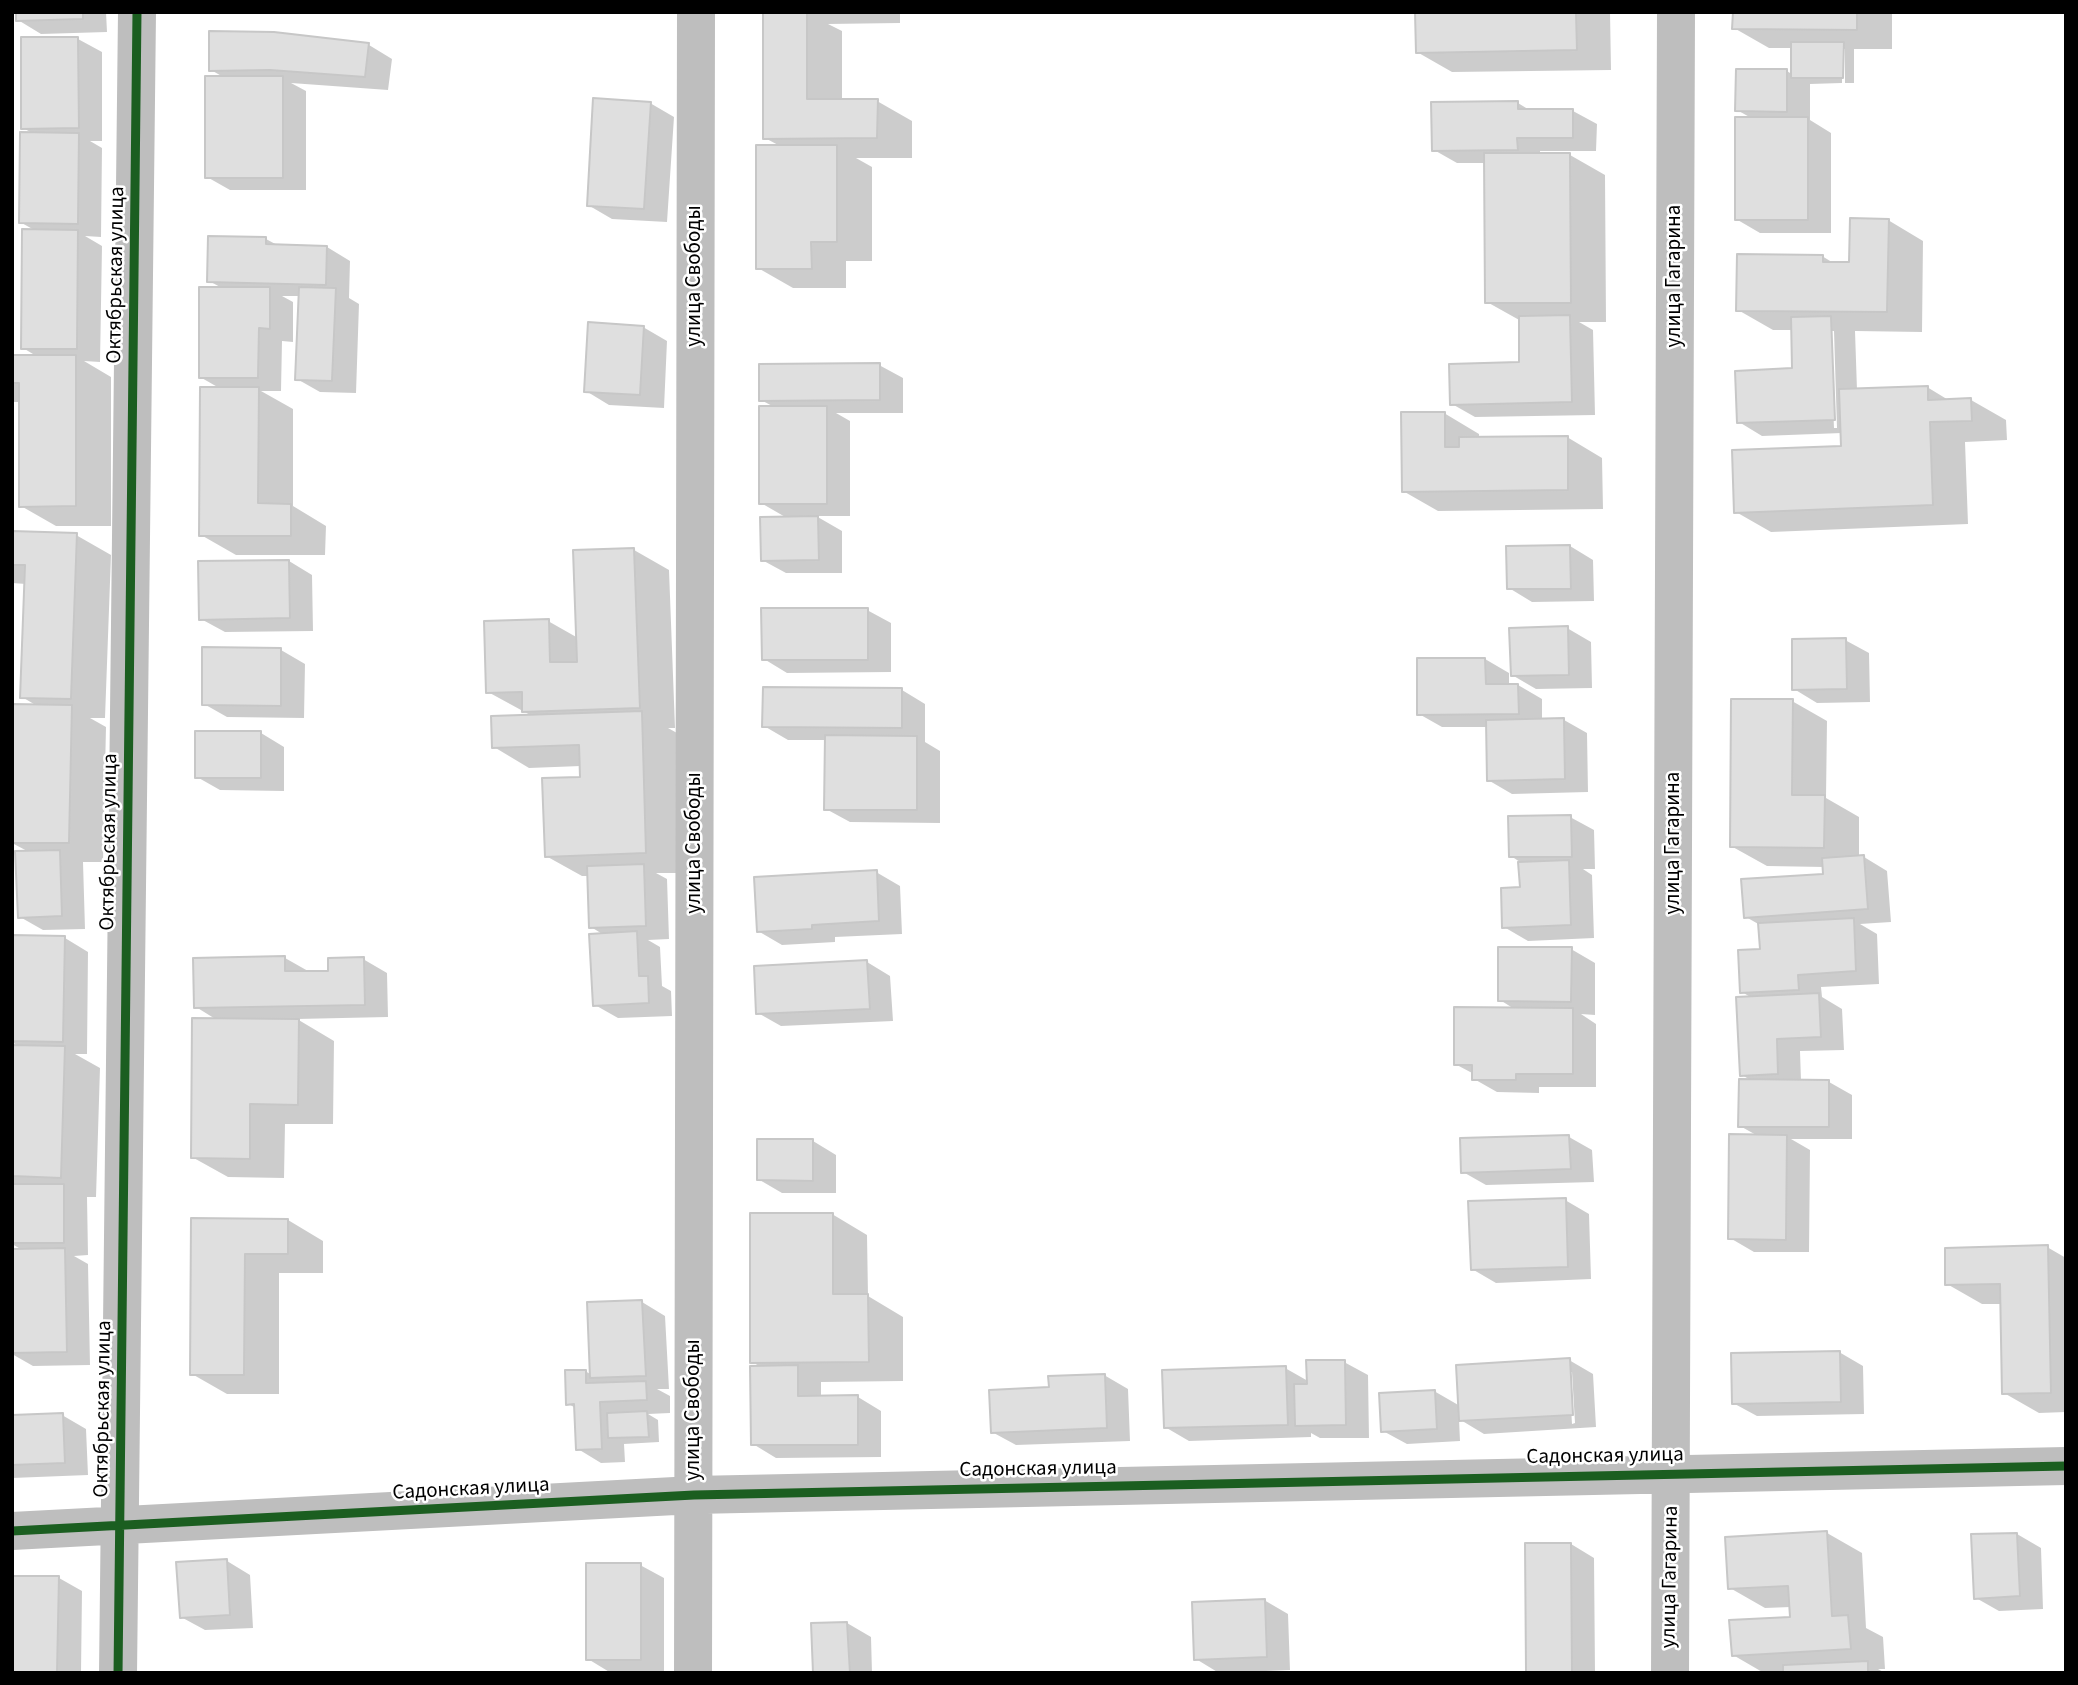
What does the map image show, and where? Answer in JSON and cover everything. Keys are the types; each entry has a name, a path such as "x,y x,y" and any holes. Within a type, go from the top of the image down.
{"street":[{"name":"Октябрьская улица","path":"118,1673 137,12"},
{"name":"улица Свободы","path":"693,1673 696,12"},
{"name":"улица Гагарина","path":"1670,1673 1676,12"},
{"name":"Садонская улица","path":"12,1531 694,1495 2066,1466"}],"building":[{"path":"16,12 83,12 83,19 16,21"},
{"path":"763,12 807,12 807,99 878,99 877,138 763,139"},
{"path":"1415,12 1576,12 1577,50 1416,53"},
{"path":"1733,12 1857,12 1857,30 1732,29"},
{"path":"209,31 274,32 369,43 365,77 270,70 209,71"},
{"path":"21,37 78,37 79,128 21,129"},
{"path":"1791,42 1844,42 1843,78 1791,78"},
{"path":"1736,69 1787,69 1787,112 1735,111"},
{"path":"205,76 283,76 283,178 205,178"},
{"path":"593,98 651,102 644,209 587,206"},
{"path":"1518,101 1518,109 1573,109 1573,138 1517,138 1518,150 1432,151 1431,102"},
{"path":"1735,117 1808,117 1808,220 1735,220"},
{"path":"20,132 79,133 78,224 19,223"},
{"path":"756,145 837,145 837,242 811,242 812,269 756,269"},
{"path":"1484,153 1570,153 1571,303 1485,303"},
{"path":"1850,218 1889,219 1887,312 1736,311 1737,254 1823,255 1823,262 1849,262"},
{"path":"22,229 78,230 77,349 21,349"},
{"path":"208,236 266,237 266,244 327,246 326,285 207,282"},
{"path":"199,287 270,287 270,329 259,328 258,378 199,378"},
{"path":"299,287 336,288 332,381 295,380"},
{"path":"1570,315 1572,402 1450,405 1449,364 1519,362 1519,316"},
{"path":"1831,316 1835,420 1737,423 1735,371 1792,368 1791,317"},
{"path":"588,322 644,326 640,395 584,392"},
{"path":"12,355 76,355 76,506 19,507 19,383 12,383"},
{"path":"880,363 880,400 759,401 759,364"},
{"path":"1928,386 1928,400 1971,398 1972,421 1930,422 1933,505 1734,513 1732,450 1841,446 1839,389"},
{"path":"200,387 259,387 258,503 291,504 291,536 199,536"},
{"path":"759,406 827,406 827,504 759,504"},
{"path":"1401,412 1445,412 1445,447 1459,447 1459,437 1568,436 1568,490 1402,492"},
{"path":"818,516 819,560 761,561 760,517"},
{"path":"12,531 77,533 71,699 20,698 25,565 12,565"},
{"path":"1570,545 1571,589 1507,589 1506,546"},
{"path":"634,548 640,708 522,712 522,692 486,693 484,621 549,619 550,662 577,662 573,550"},
{"path":"289,560 290,618 199,620 198,561"},
{"path":"761,608 868,608 868,660 762,660"},
{"path":"1568,626 1569,675 1511,676 1509,628"},
{"path":"1846,638 1847,689 1792,690 1792,639"},
{"path":"202,647 281,648 281,706 202,705"},
{"path":"1417,658 1485,658 1486,684 1518,684 1519,714 1417,715"},
{"path":"763,687 902,688 902,728 762,727"},
{"path":"1731,699 1793,699 1792,795 1825,795 1824,848 1730,847"},
{"path":"12,704 72,705 69,843 12,843"},
{"path":"642,711 646,853 545,857 542,778 580,777 579,745 492,748 491,716"},
{"path":"1564,718 1565,779 1487,781 1486,720"},
{"path":"195,731 261,731 261,778 195,778"},
{"path":"825,735 917,736 917,810 824,810"},
{"path":"1571,815 1572,857 1509,857 1508,816"},
{"path":"60,850 62,916 18,918 15,851"},
{"path":"1864,855 1868,909 1744,918 1741,879 1823,874 1822,858"},
{"path":"1569,860 1571,925 1502,928 1501,888 1520,887 1518,862"},
{"path":"644,864 646,926 589,928 587,866"},
{"path":"877,870 879,921 757,932 754,877"},
{"path":"1854,918 1856,971 1798,975 1799,990 1740,993 1738,950 1760,949 1758,923"},
{"path":"637,931 639,976 648,976 649,1003 593,1006 589,934"},
{"path":"12,935 65,936 63,1042 12,1041"},
{"path":"1498,947 1572,947 1571,1002 1498,1001"},
{"path":"285,956 285,971 328,971 328,958 364,957 365,1005 194,1008 193,958"},
{"path":"867,960 870,1009 756,1014 754,966"},
{"path":"1819,993 1821,1037 1777,1039 1778,1074 1740,1076 1736,997"},
{"path":"1454,1007 1573,1008 1573,1074 1516,1074 1516,1080 1472,1080 1472,1065 1454,1065"},
{"path":"192,1018 299,1019 298,1105 250,1104 250,1159 191,1158"},
{"path":"12,1045 65,1046 61,1178 12,1176"},
{"path":"1739,1079 1829,1080 1829,1127 1738,1127"},
{"path":"1729,1134 1787,1135 1786,1240 1728,1239"},
{"path":"1569,1135 1571,1169 1461,1173 1460,1138"},
{"path":"757,1139 813,1139 813,1181 757,1180"},
{"path":"12,1184 64,1184 64,1243 12,1243"},
{"path":"1566,1198 1568,1267 1471,1270 1468,1201"},
{"path":"750,1213 833,1213 833,1294 868,1294 869,1362 750,1363"},
{"path":"191,1218 288,1219 288,1254 245,1254 244,1375 190,1375"},
{"path":"2048,1245 2051,1393 2002,1394 2000,1284 1945,1285 1945,1248"},
{"path":"65,1248 67,1352 12,1353 12,1249"},
{"path":"642,1300 646,1376 590,1378 587,1302"},
{"path":"1840,1351 1841,1402 1732,1404 1731,1353"},
{"path":"1570,1358 1573,1415 1459,1421 1456,1365"},
{"path":"1306,1360 1345,1360 1346,1425 1295,1426 1294,1384 1307,1384"},
{"path":"798,1365 798,1396 858,1395 858,1445 751,1445 750,1366"},
{"path":"1286,1366 1288,1425 1164,1428 1162,1370"},
{"path":"565,1370 586,1370 586,1383 646,1381 647,1400 600,1402 602,1449 576,1450 574,1404 566,1405"},
{"path":"1105,1374 1107,1428 991,1433 989,1390 1049,1387 1048,1376"},
{"path":"1435,1390 1437,1429 1381,1432 1379,1393"},
{"path":"647,1411 649,1437 608,1438 607,1413"},
{"path":"63,1413 65,1463 12,1465 12,1415"},
{"path":"1827,1531 1832,1616 1848,1615 1851,1649 1732,1656 1729,1620 1790,1617 1788,1586 1728,1589 1725,1537"},
{"path":"2017,1533 2020,1596 1974,1599 1971,1534"},
{"path":"1525,1543 1571,1543 1572,1672 1526,1672"},
{"path":"227,1559 230,1615 180,1618 176,1562"},
{"path":"586,1563 641,1563 641,1660 586,1660"},
{"path":"13,1576 59,1576 57,1673 12,1673"},
{"path":"1265,1599 1267,1657 1194,1660 1192,1602"},
{"path":"847,1622 850,1673 813,1673 811,1623"},
{"path":"1868,1661 1868,1673 1783,1673 1783,1665"}],"cycle path":[{"path":"118,1673 137,12"},
{"path":"12,1531 694,1495 2066,1466"}]}
